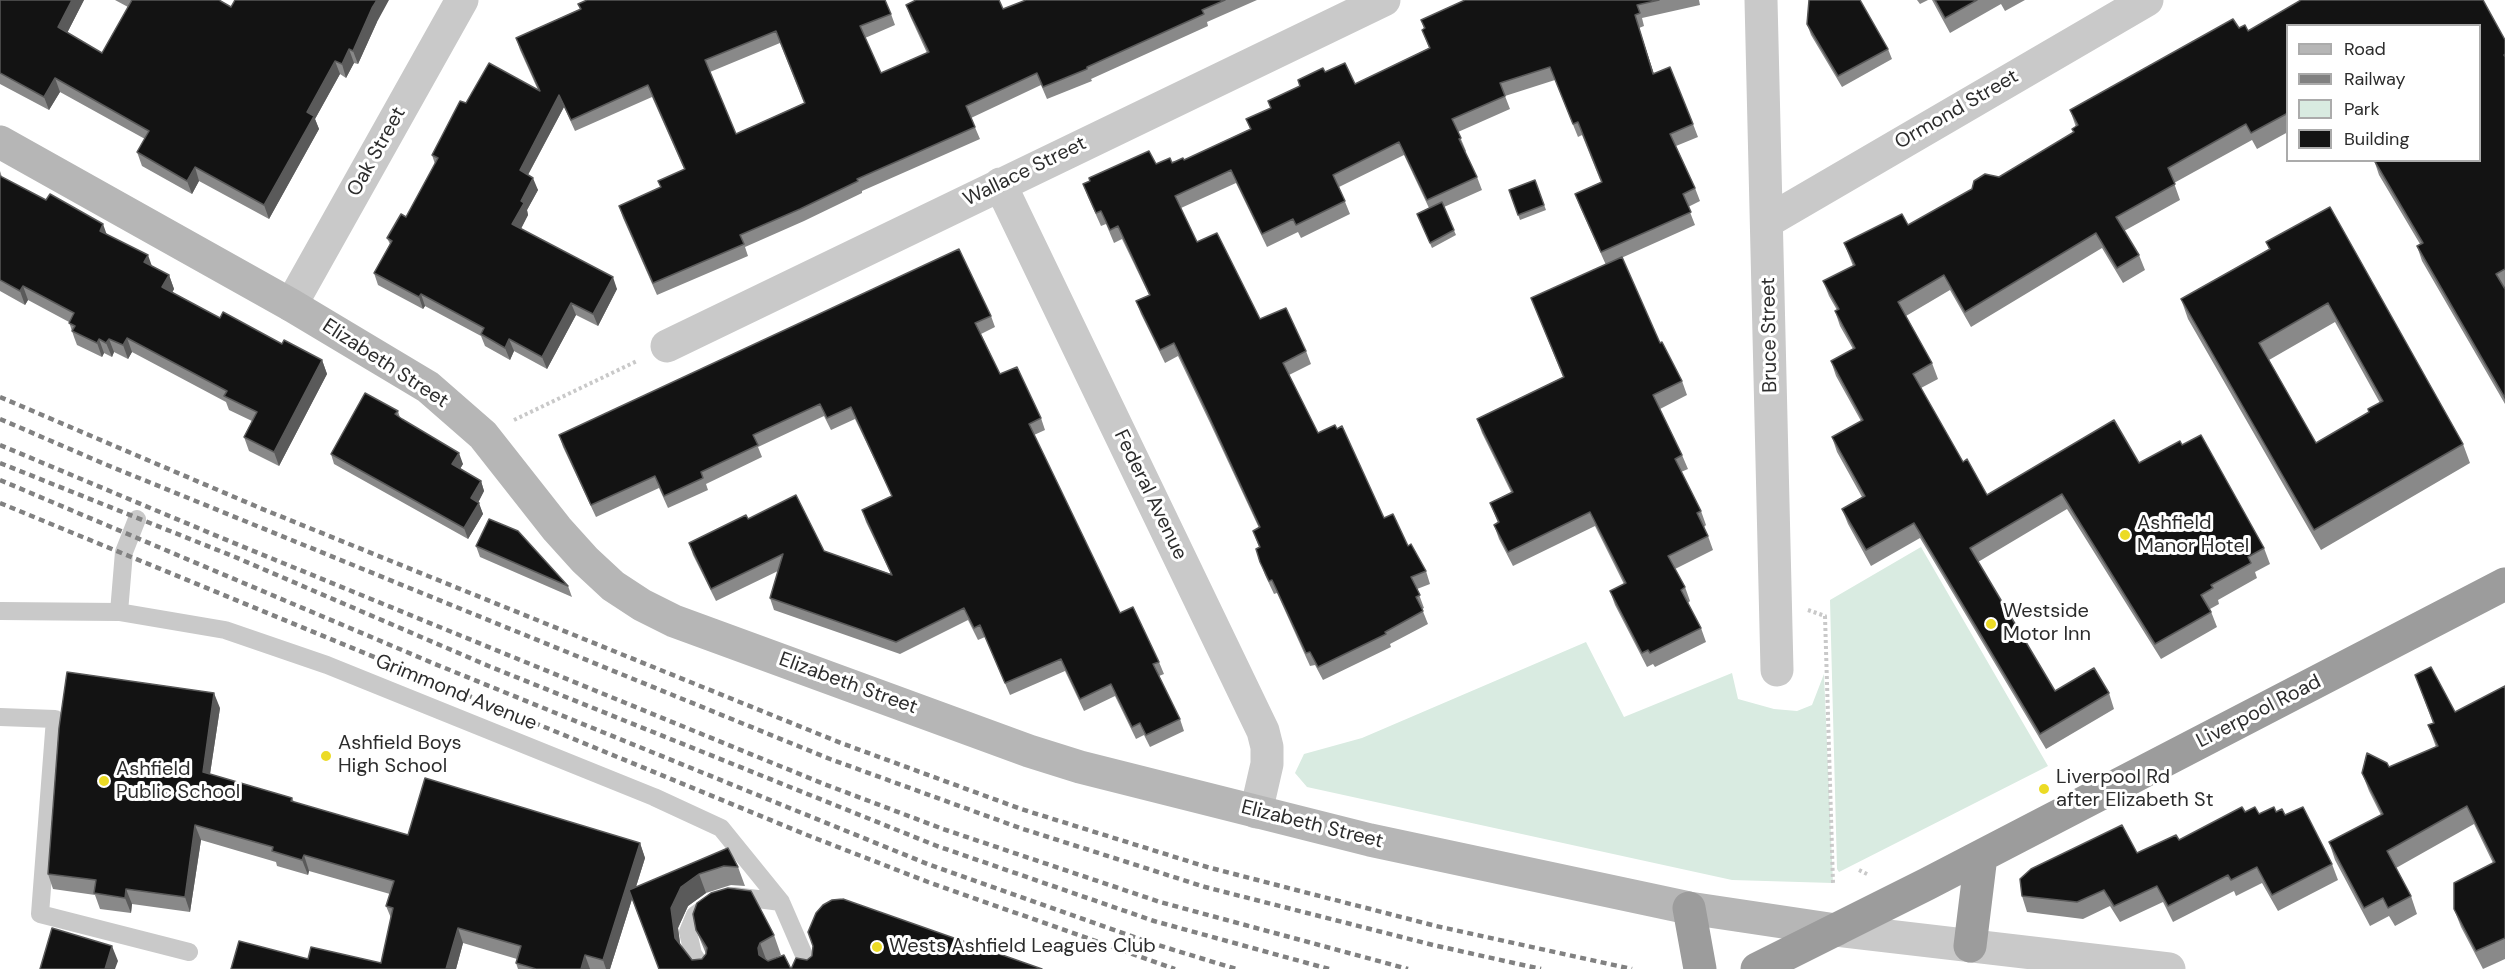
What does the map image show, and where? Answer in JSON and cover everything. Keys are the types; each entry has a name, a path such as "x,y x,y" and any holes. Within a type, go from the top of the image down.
{"highway":[{"name":"Liverpool Road","path":"1757,969 1981,856 2505,584"},
{"path":"1970,946 1981,856"},
{"path":"1689,908 1700,966"}],"main road":[{"name":"Elizabeth Street","path":"0,142 291,305 428,387 483,435 557,529 585,560 613,586 642,605 674,621 1029,751 1256,812 1370,840 1689,908 1836,930"}],"street":[{"name":"Oak Street","path":"291,305 462,0"},
{"name":"Bruce Street","path":"1761,0 1777,670"},
{"name":"Ormond Street","path":"1768,221 2147,0"},
{"name":"Wallace Street","path":"668,346 1377,2"},
{"name":"Federal Avenue","path":"1000,184 1263,731 1267,747 1267,764 1256,812"},
{"path":"1836,930 2169,969"}],"lane":[{"path":"119,612 124,552 137,519"},
{"name":"Grimmond Avenue","path":"0,611 119,612 225,630 317,662 654,797 721,828 782,902 807,963"},
{"path":"0,717 55,719 40,914 189,952"},
{"path":"704,969 693,954 688,932 695,915 713,902 734,896 782,902"},
{"path":"785,965 807,963"}],"path":[{"path":"483,435 668,346"},
{"path":"1776,599 1825,616 1833,883"},
{"path":"1859,870 1872,876"}],"green space":[{"path":"1921,547 2048,766 1839,872 1837,869 1830,600"},
{"path":"1586,642 1624,717 1732,673 1738,699 1774,709 1797,711 1812,705 1824,674 1833,883 1732,880 1307,787 1295,773 1304,754 1362,738"}],"building":[{"path":"0,0 72,0 58,27 102,53 132,0 219,0 231,7 235,0 377,0 353,51 349,49 342,64 335,61 307,112 314,116 264,205 195,167 187,181 137,152 149,131 55,78 44,97 0,73"},
{"path":"587,0 885,0 891,14 860,26 881,73 929,52 906,5 916,0 999,0 1003,9 1026,0 1225,0 1202,10 1204,14 1087,67 1087,69 1043,87 1037,73 966,106 975,127 857,179 858,181 800,209 740,235 744,244 653,283 619,206 661,187 658,181 685,169 648,85 571,120 559,95 520,170 533,178 521,201 524,203 512,224 613,277 593,314 571,303 542,357 509,339 505,348 481,334 484,328 421,294 419,297 374,273 392,241 387,238 401,214 406,217 438,158 432,155 460,101 466,103 489,63 540,91 516,38 581,9 578,4","holes":["776,31 805,103 736,134 705,60"]},
{"path":"1465,0 1659,0 1637,5 1640,13 1635,15 1653,74 1670,67 1693,124 1670,134 1695,188 1683,194 1691,212 1601,252 1575,194 1602,182 1578,122 1573,124 1550,67 1500,83 1505,96 1452,119 1477,177 1427,200 1399,142 1333,175 1345,201 1296,225 1293,219 1262,234 1231,170 1175,196 1197,242 1217,233 1260,319 1286,308 1306,351 1283,363 1318,433 1335,425 1337,429 1342,426 1384,518 1393,514 1408,546 1411,544 1426,571 1411,577 1420,595 1416,597 1423,611 1385,632 1386,634 1318,667 1310,652 1306,653 1272,580 1269,581 1260,562 1256,549 1260,547 1253,531 1260,527 1174,343 1160,350 1136,301 1150,295 1118,226 1110,230 1101,211 1096,213 1083,184 1090,181 1089,178 1149,151 1156,164 1170,158 1172,163 1183,158 1184,160 1251,129 1246,119 1271,108 1268,101 1300,86 1298,80 1323,68 1325,72 1345,63 1355,84 1430,48 1422,30 1425,28 1421,20"},
{"path":"1809,0 1860,0 1888,49 1838,76 1807,24"},
{"path":"1935,0 1977,0 1945,18"},
{"path":"2301,0 2483,0 2505,40 2505,269 2496,274 2505,289 2505,398 2417,246 2423,243 2375,162 2481,162 2481,24 2286,24 2286,114 2251,133 2246,124 2168,168 2175,184 2116,217 2139,255 2117,268 2096,233 1965,312 1944,275 1898,302 1932,363 1913,374 1963,462 1967,459 1987,495 2114,420 2139,463 2180,441 2182,445 2201,435 2264,548 2248,557 2251,563 2211,585 2213,588 2201,595 2211,612 2155,644 2062,494 1970,548 2055,691 2094,668 2109,693 2040,734 1914,523 1866,550 1842,509 1865,496 1832,437 1863,420 1831,361 1855,348 1835,311 1839,309 1823,281 1855,265 1844,243 1902,214 1908,225 1972,189 1974,181 1985,174 1999,177 2074,132 2072,129 2078,125 2070,110 2233,19 2239,28 2245,25 2248,31"},
{"path":"0,176 46,200 50,194 103,224 100,231 148,255 144,262 169,275 162,287 220,318 223,312 282,344 284,340 322,360 274,452 244,437 257,412 224,396 227,391 127,338 123,345 109,339 106,343 99,339 97,343 72,331 75,326 69,323 74,313 23,286 20,291 0,280"},
{"path":"1535,180 1544,205 1518,215 1509,190"},
{"path":"1442,202 1454,230 1430,243 1417,214"},
{"path":"2330,207 2463,444 2314,530 2181,299 2270,249 2266,242","holes":["2328,303 2383,401 2368,409 2369,412 2316,443 2259,343"]},
{"path":"959,249 991,316 975,323 1000,374 1017,367 1041,418 1029,424 1120,613 1133,607 1159,662 1153,664 1180,719 1146,735 1140,723 1132,727 1111,684 1080,699 1061,659 1005,683 980,625 974,628 964,608 896,642 770,598 783,554 711,589 689,543 746,515 748,519 796,495 824,551 892,575 862,510 892,496 851,407 827,418 820,404 753,435 758,445 701,472 703,478 664,496 655,476 591,505 559,435"},
{"path":"1622,257 1660,343 1662,342 1682,381 1653,395 1682,455 1675,459 1701,511 1697,513 1708,536 1668,556 1685,587 1681,590 1701,628 1650,653 1648,650 1642,653 1610,591 1626,583 1590,512 1508,552 1494,525 1499,522 1490,503 1513,492 1477,419 1564,377 1531,298"},
{"path":"365,393 398,411 395,414 402,419 459,453 452,464 481,481 471,498 479,503 464,528 331,454"},
{"path":"489,519 518,531 568,586 476,546"},
{"path":"2431,667 2455,712 2505,686 2505,938 2476,951 2454,909 2454,883 2495,862 2467,806 2387,851 2411,896 2388,908 2383,898 2364,908 2329,842 2383,814 2362,773 2367,753 2387,763 2389,767 2438,746 2428,725 2434,723 2415,675"},
{"path":"67,672 214,693 203,772 292,798 291,801 408,835 425,778 640,843 603,960 585,955 581,969 536,969 516,963 521,946 458,928 446,969 231,969 239,941 308,959 311,947 381,963 393,908 386,906 394,881 304,855 302,860 272,851 273,847 195,825 185,897 126,889 125,898 94,893 96,880 48,874 59,728"},
{"path":"2242,807 2245,812 2255,807 2259,814 2274,807 2276,812 2282,809 2285,815 2303,807 2332,864 2272,895 2257,867 2231,880 2228,875 2168,906 2157,886 2114,906 2104,890 2077,902 2022,896 2020,879 2031,869 2122,825 2137,853 2176,835 2179,840"},
{"path":"728,848 738,867 724,866 699,874 681,887 671,908 675,938 692,960 702,959 707,948 696,930 693,914 697,903 711,893 728,888 751,891 774,935 760,943 759,955 768,961 784,955 791,969 659,969 629,890"},
{"path":"843,899 1042,969 791,969 796,958 807,960 812,956 813,946 808,932 816,913 832,900"},
{"path":"52,928 112,946 105,969 40,969"}],"railway":[{"path":"0,397 260,508 841,743 1021,809 1207,867 1436,926 1632,969"},
{"path":"0,419 107,465 830,759 1020,828 1205,887 1433,945 1541,969"},
{"path":"0,445 824,784 943,829 1160,902 1408,969"},
{"path":"0,463 235,557 491,667 937,846 1154,921 1329,969"},
{"path":"0,480 435,664 930,865 1148,942 1236,969"},
{"path":"0,503 807,835 928,882 1175,969"}],"place":[{"name":"Ashfield Manor Hotel","path":"2125,535"},
{"name":"Westside Motor Inn","path":"1991,624"},
{"name":"Ashfield Boys High School","path":"326,756"},
{"name":"Ashfield Public School","path":"104,781"},
{"name":"Liverpool Rd after Elizabeth St","path":"2044,789"},
{"name":"Wests Ashfield Leagues Club","path":"877,947"}]}
